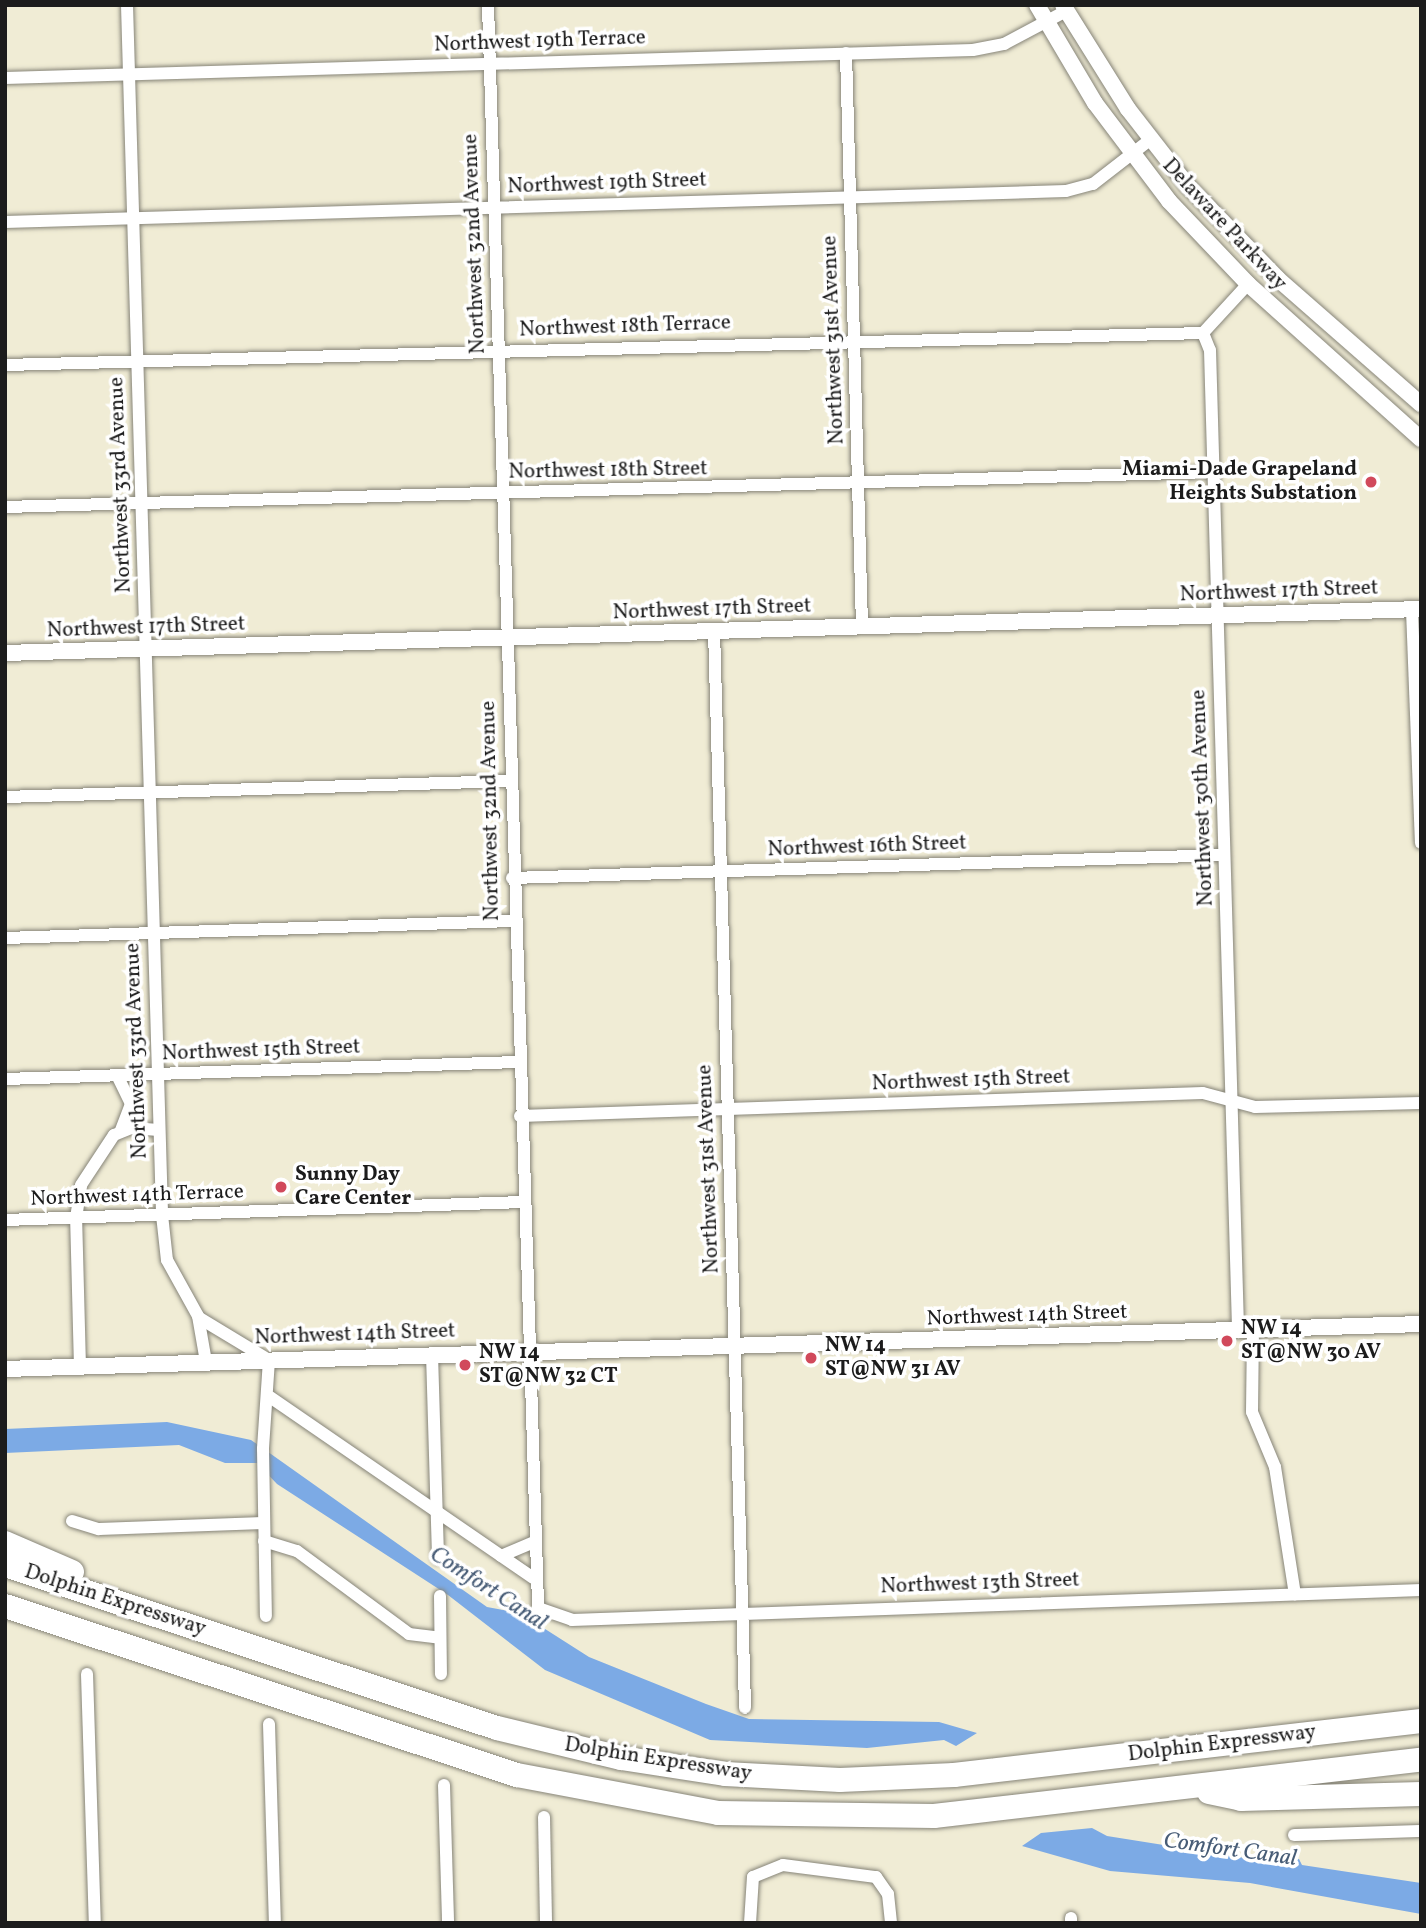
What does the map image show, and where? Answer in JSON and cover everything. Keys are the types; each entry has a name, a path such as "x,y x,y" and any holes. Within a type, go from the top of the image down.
{"highway":[{"path":"5,1543 217,1635"},
{"name":"Dolphin Expressway","path":"5,1565 538,1739 725,1774 921,1778 1421,1721"},
{"name":"Dolphin Expressway","path":"5,1606 517,1775 653,1804 761,1816 879,1819 1188,1788 1421,1760"},
{"path":"1288,1736 1421,1704"},
{"path":"1188,1788 1241,1799 1421,1794"}],"street":[{"name":"Northwest 33rd Avenue","path":"127,5 162,1215 170,1268 198,1316"},
{"name":"Northwest 32nd Avenue","path":"488,5 533,1578 543,1613"},
{"name":"Delaware Parkway","path":"1037,5 1131,155 1248,284 1421,439"},
{"name":"Northwest 19th Terrace","path":"5,78 985,49 1046,22 1065,8"},
{"name":"Delaware Parkway","path":"1065,8 1151,139 1278,279 1421,404"},
{"name":"Northwest 31st Avenue","path":"846,54 862,626"},
{"name":"Northwest 19th Street","path":"5,222 1077,190 1151,139"},
{"path":"1203,334 1248,284"},
{"name":"Northwest 18th Terrace","path":"5,365 853,340 1203,334"},
{"name":"Northwest 30th Avenue","path":"1203,334 1210,350 1231,1101 1246,1330 1252,1412 1275,1467 1295,1594"},
{"name":"Northwest 18th Street","path":"5,507 1212,472"},
{"path":"1416,610 1421,843"},
{"name":"Northwest 17th Street","path":"5,653 1416,610"},
{"name":"Northwest 31st Avenue","path":"713,630 745,1707"},
{"path":"5,797 509,780"},
{"name":"Northwest 16th Street","path":"512,878 1224,855"},
{"path":"5,938 513,921"},
{"name":"Northwest 15th Street","path":"5,1079 517,1062"},
{"path":"80,1367 76,1218 89,1166 121,1130 131,1104 117,1075"},
{"name":"Northwest 15th Street","path":"520,1116 1203,1093 1255,1107 1421,1103"},
{"path":"121,1130 159,1130"},
{"name":"Northwest 14th Terrace","path":"5,1220 523,1202"},
{"path":"198,1316 269,1360 270,1397 263,1450 266,1616"},
{"path":"198,1316 206,1362"},
{"name":"Northwest 14th Street","path":"5,1369 1421,1324"},
{"path":"432,1354 438,1558"},
{"path":"270,1397 533,1578"},
{"path":"72,1521 99,1529 263,1523"},
{"path":"264,1541 297,1551 409,1634 440,1638"},
{"path":"501,1556 532,1543"},
{"name":"Northwest 13th Street","path":"543,1613 572,1620 741,1611 1421,1590"},
{"path":"440,1596 440,1674"},
{"path":"87,1674 95,1923"},
{"path":"269,1724 275,1923"},
{"path":"444,1785 448,1923"},
{"path":"544,1817 546,1923"},
{"path":"1294,1835 1421,1831"},
{"path":"750,1923 749,1888 757,1872 783,1865 844,1870 884,1885 891,1923"}],"water":[{"path":"167,1422 251,1440 487,1607 520,1613 589,1657 706,1704 749,1719 939,1722 977,1733 956,1746 944,1740 867,1748 710,1740 545,1670 448,1595 277,1484 257,1463 225,1463 179,1445 5,1453 5,1429"},
{"path":"1092,1828 1107,1836 1276,1863 1299,1859 1302,1865 1421,1883 1421,1914 1250,1883 1110,1871 1022,1846 1041,1833"}],"place":[{"name":"Miami-Dade Grapeland Heights Substation","path":"1371,482"},
{"name":"Sunny Day Care Center","path":"281,1187"},
{"name":"NW 14 ST@NW 30 AV","path":"1227,1341"},
{"name":"NW 14 ST@NW 31 AV","path":"811,1358"},
{"name":"NW 14 ST@NW 32 CT","path":"465,1365"}],"water label":[{"name":"Comfort Canal","path":"488,1589"},
{"name":"Comfort Canal","path":"1230,1850"}]}
